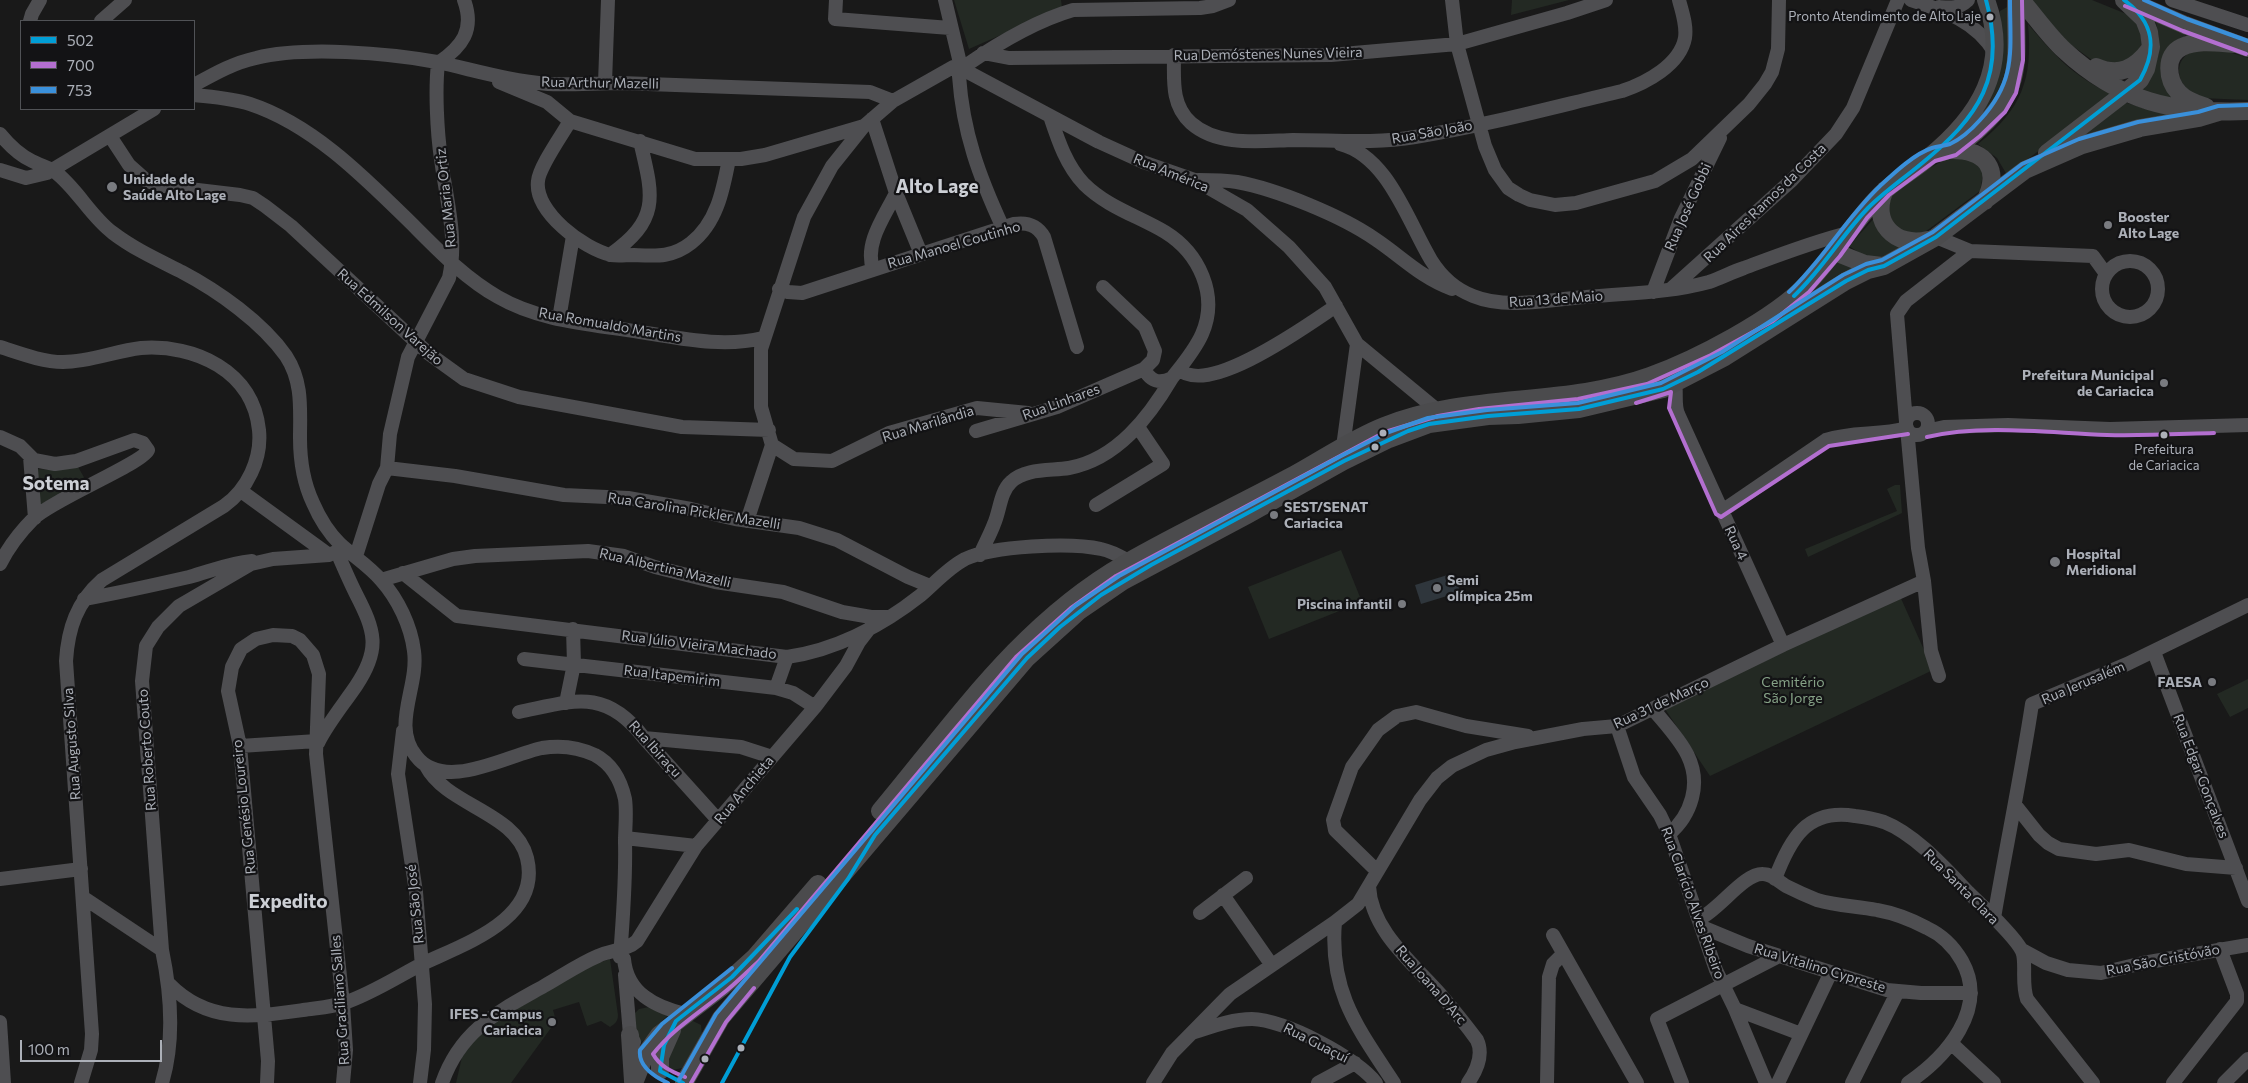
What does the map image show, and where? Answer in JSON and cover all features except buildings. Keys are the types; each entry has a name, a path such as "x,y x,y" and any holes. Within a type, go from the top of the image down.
{"main road":[{"path":"1675,383 1680,368 1769,316 1804,288 1835,252 1862,214 1885,190 1932,155 1962,125 1981,99 1990,80 1995,53 1995,32 1986,0"},
{"path":"1992,17 2000,0"},
{"path":"1952,150 1992,118 2010,91 2018,59 2016,0"},
{"path":"2021,0 2063,49 2084,66 2126,92 2150,102 2188,110 2248,111"},
{"path":"646,1054 650,1063 660,1071 684,1083 720,1018 881,828 1027,658 1060,627 1094,601 1123,581 1344,461 1379,436 1408,431 1429,424 1488,416 1579,409 1662,389 1725,357 1846,281 1868,270 1884,266 1936,237 2140,80 2146,69 2151,47 2144,19 2124,0"},
{"path":"2128,0 2242,46"},
{"path":"2050,34 2096,67 2108,72 2119,72 2131,68 2144,58 2151,47"},
{"path":"2219,112 2193,102 2179,94 2169,75 2169,63 2181,47 2194,43 2242,46"},
{"path":"2025,170 2082,145 2140,128 2193,119 2219,112"},
{"path":"1932,155 1952,150 1974,152 1987,162 1992,179 1985,201"},
{"path":"1885,190 1881,199 1880,212 1887,229 1895,235 1910,241 1919,242 1936,237"},
{"path":"1835,252 1865,264 1884,266"},
{"path":"634,1083 646,1054 659,1036 722,987 755,957 1018,646 1071,599 1129,561 1343,448 1379,436 1437,410 1478,403 1559,396 1598,389 1645,378 1708,350"},
{"path":"681,1017 699,1015 704,1019 708,1030 707,1042"},
{"path":"660,1071 661,1053 681,1017"},
{"path":"629,1026 634,1083"}],"street":[{"path":"27,0 30,20"},
{"path":"30,20 40,0"},
{"path":"102,20 125,0"},
{"path":"438,62 450,54 466,34 469,20 464,0"},
{"path":"605,83 608,0"},
{"path":"836,0 835,19 950,28"},
{"path":"944,0 960,70 961,105 973,157 1003,228"},
{"path":"747,521 772,445 760,393 760,361 763,338 798,232 814,197 832,166 868,123 893,101 931,80 960,70 983,53 1056,16 1073,10 1200,8 1213,6 1229,0"},
{"path":"1452,0 1457,44 1489,158 1501,180 1508,188 1530,200 1556,205 1593,198 1655,181 1692,159 1758,94 1772,72 1778,49 1779,0"},
{"name":"Rua Demóstenes Nunes Vieira","path":"983,53 1009,58 1331,55 1457,44 1606,0"},
{"name":"Rua São João","path":"1174,56 1174,86 1178,105 1190,122 1205,132 1240,141 1330,142 1414,137 1480,124 1622,91 1654,77 1672,60 1684,40 1685,23 1679,0"},
{"name":"Rua Aires Ramos da Costa","path":"1671,289 1792,180 1836,134 1853,108 1898,0"},
{"path":"1911,0 1929,6 1977,29 1986,38 1995,53"},
{"path":"1929,6 1953,8 1966,1 1980,0"},
{"path":"2172,0 2248,25"},
{"name":"Rua Arthur Mazelli","path":"195,84 236,64 278,54 307,52 397,56 438,62 480,74 551,84 605,83 870,92 893,101"},
{"name":"Rua Maria Ortiz","path":"356,556 379,484 387,468 388,447 406,364 448,278 452,264 451,221 441,158 436,77 438,62"},
{"name":"Rua América","path":"960,70 1131,157 1195,180 1247,210 1276,234 1325,287 1357,344 1437,410"},
{"path":"480,74 547,102 570,121 695,159 729,159 765,155 868,123"},
{"path":"547,102 544,92 551,84"},
{"name":"Rua Romualdo Martins","path":"195,95 249,104 286,119 337,156 372,186 452,264 486,290 506,302 528,311 559,319 713,342 741,342 763,338"},
{"path":"0,170 26,178 54,171 152,110"},
{"path":"980,555 995,523 1003,493 1013,480 1032,472 1071,468 1089,463 1120,443 1138,427 1156,404 1202,333 1208,310 1206,284 1196,261 1181,244 1165,232 1104,201 1085,184 1076,175 1064,154 1050,116"},
{"path":"570,121 541,170 538,188 545,207 552,217 573,236 610,255 666,256 691,244 711,219 720,196 729,159"},
{"path":"868,123 921,254"},
{"name":"Rua José Gobbi","path":"1654,292 1681,218 1728,124"},
{"path":"1,135 21,154 54,171 110,232 216,292 259,327 284,354 293,370 301,402 300,440 306,484 319,514 332,535 337,552 370,620 374,641 361,679 317,744 240,746"},
{"name":"Rua Edmilson Varejão","path":"110,136 129,165 147,181 164,186 240,195 253,198 265,206 291,226 416,343 440,363 464,379 519,397 682,427 769,430"},
{"path":"610,255 630,241 647,217 649,191 640,141"},
{"name":"Rua 13 de Maio","path":"1330,142 1352,150 1376,166 1389,184 1423,246 1441,274 1450,283 1473,296 1510,303 1654,292 1711,281 1811,243 1848,233"},
{"path":"1195,180 1238,182 1309,206 1360,230 1425,277 1473,296"},
{"path":"873,269 869,259 872,243 896,193"},
{"name":"Rua Manoel Coutinho","path":"779,288 788,292 802,293 1014,224 1027,223 1035,226 1041,232 1077,347"},
{"path":"559,319 573,236"},
{"path":"1936,237 1970,250 2092,256 2106,274"},
{"path":"1939,676 1931,651 1924,581 1918,548 1897,314 1906,301 1970,250"},
{"path":"2130,261 2146,266 2156,281 2156,298 2145,312 2132,316 2120,315 2113,310 2103,296 2102,288 2106,274 2114,266 2122,262 2130,261"},
{"path":"1102,287 1138,318 1150,335 1155,351 1153,360 1144,369 1150,379 1156,382 1176,373 1204,375 1220,373 1234,368 1295,334 1336,306"},
{"path":"1343,448 1357,344"},
{"path":"0,346 62,362 90,360 143,348 183,352 212,360 238,380 254,407 258,420 259,439 256,459 241,491 337,552"},
{"name":"Rua Linhares","path":"976,431 1057,407 1144,369"},
{"name":"Rua 4","path":"1675,383 1677,392 1675,405 1783,645"},
{"path":"1904,403 1913,412 1944,427"},
{"name":"Rua Marilândia","path":"772,445 794,459 832,461 889,433 977,408 1034,414"},
{"path":"1722,511 1826,440 1841,435 1888,434 1907,425 1911,415 1922,415 1928,422 1926,431"},
{"path":"1907,425 1916,435 1944,427 2008,425 2110,429 2248,425"},
{"path":"1096,504 1164,464 1138,427"},
{"path":"0,436 20,446 30,456 46,464 65,463 134,440 143,443 148,450 138,460 62,499 35,518 11,546 0,564"},
{"path":"30,456 35,518"},
{"name":"Rua Carolina Pickler Mazelli","path":"387,468 455,476 564,495 628,498 747,521 799,528 831,538 902,575 930,586"},
{"name":"Rua Augusto Silva","path":"81,1083 91,1050 92,1034 66,661 70,627 84,599 96,585 112,572 224,506 241,491"},
{"name":"Rua Júlio Vieira Machado","path":"403,573 457,616 788,656 824,648 869,629 930,586 957,564 980,555 1028,546 1074,546 1101,549 1129,561"},
{"name":"Rua Albertina Mazelli","path":"382,580 453,559 475,556 577,551 611,553 655,567 715,582 783,592 842,612 887,617"},
{"name":"Rua São José","path":"337,552 356,556 382,580 396,600 412,638 416,667 404,726 398,774 416,892 425,1030 420,1083"},
{"name":"Rua Roberto Couto","path":"162,1083 170,1056 169,984 162,950 142,680 146,646 162,622 178,606 251,564 337,552"},
{"path":"84,599 126,592 233,563 262,561"},
{"name":"Rua 31 de Março","path":"1153,1083 1163,1065 1190,1034 1230,994 1358,904 1420,800 1442,772 1486,750 1535,737 1617,726 1783,645 1924,581"},
{"name":"Rua Jerusalém","path":"1994,918 2016,806 2032,704 2154,652 2248,604"},
{"path":"566,703 574,664 573,629"},
{"name":"Rua Anchieta","path":"442,1083 450,1065 463,1045 477,1029 498,1011 596,956 622,954 632,945 640,936 696,846 815,707 846,666 859,642 869,629"},
{"name":"Rua Genésio Loureiro","path":"268,1083 268,1062 240,746 228,691 232,667 237,656 248,644 273,635 292,636 300,640 313,654 317,664 320,686 317,744"},
{"name":"Rua Edgar Gonçalves","path":"2154,652 2248,901"},
{"path":"776,688 788,656"},
{"name":"Rua Itapemirim","path":"524,659 776,688 793,693 815,707"},
{"name":"Rua Ibiraçu","path":"519,712 583,700 611,708 626,717 718,820"},
{"path":"1653,709 1686,750 1694,774 1695,783 1688,809 1680,823 1669,834"},
{"path":"1377,871 1335,830 1333,820 1348,773 1362,750 1382,726 1397,716 1409,713 1427,714 1466,726 1535,737"},
{"path":"169,984 190,1002 212,1012 238,1016 263,1016 343,1004 484,935 502,922 524,894 528,876 527,857 521,844 494,818 446,790 430,774 426,766 408,744 404,726"},
{"name":"Rua Clarício Alves Ribeiro","path":"1617,726 1634,777 1660,815 1669,834 1713,961 1766,1083"},
{"path":"644,738 741,747 772,758"},
{"name":"Rua Graciliano Salles","path":"317,744 343,1004 346,1050 343,1083"},
{"path":"426,766 454,772 469,770 545,748 567,747 585,751 603,760 620,781 626,806 622,954 629,1026 646,1054"},
{"path":"2016,806 2044,840 2059,849 2096,854 2128,850 2186,864 2236,868"},
{"name":"Rua Santa Clara","path":"1776,879 1788,848 1801,831 1816,819 1842,814 1870,818 1886,823 1916,842 1940,863 1994,918 2022,950"},
{"path":"625,838 696,846"},
{"path":"0,879 82,869"},
{"path":"1701,923 1744,883 1756,875 1766,874 1795,891 1817,899 1879,910 1927,928 1952,946 1967,972 1972,993 1970,1008 1951,1043 1931,1065 1908,1083"},
{"path":"1200,913 1246,878"},
{"name":"Rua Joana D'Arc","path":"1369,886 1370,898 1375,911 1393,942 1446,1001 1477,1040 1480,1047 1479,1059 1475,1073 1468,1083"},
{"path":"1223,895 1271,964"},
{"path":"84,898 162,950"},
{"path":"1335,922 1334,950 1341,992 1360,1032 1394,1083"},
{"name":"Rua Vitalino Cypreste","path":"1701,923 1740,943 1876,987 1898,992 1972,993"},
{"path":"1553,936 1637,1083"},
{"name":"Rua São Cristóvão","path":"2022,950 2046,963 2068,970 2101,973 2143,962 2248,945"},
{"path":"2173,1083 2237,1001 2238,994 2220,949"},
{"path":"2022,950 2023,988 2027,999 2093,1083"},
{"path":"622,954 625,970 632,985 649,1001 681,1017"},
{"path":"1547,1083 1549,978 1553,964 1563,954"},
{"path":"1682,1083 1657,1019 1779,956"},
{"path":"1778,1083 1830,972"},
{"path":"1852,1083 1898,992"},
{"path":"629,1026 634,1009 649,1001"},
{"path":"1735,1009 1802,1034"},
{"name":"Rua Guaçuí","path":"1190,1034 1242,1020 1263,1020 1293,1030 1355,1063 1367,1071 1376,1083"},
{"path":"0,1022 4,1083"},
{"path":"1951,1043 1994,1083"},
{"path":"2224,1083 2248,1059"},
{"path":"1318,1083 1355,1063"}],"green space":[{"path":"954,0 1061,0 1062,8 969,49"},
{"path":"1512,0 1569,0 1511,15"},
{"path":"2029,0 2092,0 2124,13 2131,16 2139,25 2143,48 2128,66 2092,60 2070,44"},
{"path":"2009,6 2012,44 2004,93 1969,127 2000,11"},
{"path":"2155,18 2186,35 2172,48 2183,104 2145,96 2139,87 2152,70 2158,55 2159,39"},
{"path":"2028,24 2075,72 2112,95 2007,175 1997,158 1978,144 2005,118 2021,92 2026,77 2028,61"},
{"path":"2210,46 2248,58 2248,100 2200,98 2188,91 2181,79 2179,66 2187,54"},
{"path":"2124,102 2146,109 2181,115 2077,142 2094,124"},
{"path":"1952,155 1978,163 1983,174 1980,191 1925,232 1905,235 1886,216 1893,190"},
{"path":"1877,215 1912,247 1875,261 1849,246"},
{"path":"1840,259 1859,267 1798,306"},
{"path":"77,465 86,481 41,508 33,469 59,470"},
{"path":"1900,485 1902,513 1808,557 1805,549 1897,511 1887,489"},
{"path":"1341,550 1362,602 1269,639 1248,587"},
{"name":"Cemitério São Jorge","path":"1899,594 1933,670 1710,776 1663,706"},
{"path":"2248,679 2248,708 2230,717 2217,694"},
{"path":"610,959 618,1015 617,1021 613,1025 610,1027 601,1021 587,1026 579,1002 553,1010 556,1021 511,1083 456,1083 462,1057 478,1031 588,966"},
{"path":"649,1007 667,1016 641,1043 635,1037 632,1016 639,1009"},
{"path":"691,1020 701,1025 702,1035 682,1068 673,1070 667,1066 665,1057 682,1026"}],"shaded area":[{"name":"Semi olímpica 25m","path":"1454,573 1460,592 1421,604 1415,585"}],"transit line":[{"name":"502","path":"1794,296 1814,275 1868,208 1941,147 1973,111 1983,93 1990,73 1993,51 1992,27 1986,0"},
{"name":"753","path":"1789,292 1813,266 1868,198 1886,181 1918,155 1932,148 1950,144 1962,137 1992,105 2006,78 2009,64 2010,0"},
{"name":"700","path":"685,1077 671,1071 656,1059 653,1054 660,1045 726,991 759,961 1016,657 1071,608 1116,576 1385,432 1438,416 1479,409 1578,399 1647,384 1711,355 1773,321 1809,292 1840,256 1867,218 1889,195 1935,161 1956,155 1980,136 2005,112 2016,93 2023,60 2022,0"},
{"name":"502","path":"722,1083 790,957 848,879 875,835 1027,658 1060,627 1101,595 1151,565 1344,461 1408,431 1429,424 1488,416 1579,409 1663,389 1698,372 1846,281 1868,270 1884,266 1936,237 2140,80 2149,57 2150,36 2142,17 2124,0"},
{"name":"753","path":"2144,0 2187,19 2248,41"},
{"name":"700","path":"2125,6 2183,31 2246,54"},
{"name":"753","path":"679,1080 716,1014 1022,654 1075,606 1119,576 1341,456 1386,433 1428,418 1487,410 1578,403 1661,383 1722,352 1843,275 1866,264 1882,260 1933,232 2022,164 2079,139 2138,122 2198,112 2218,106 2248,105"},
{"name":"700","path":"1636,403 1671,392 1669,408 1716,514 1721,517 1829,446 1908,434"},
{"name":"700","path":"1927,437 1949,433 1994,430 2120,435 2214,433"},
{"name":"502","path":"683,1083 660,1071 664,1045 676,1021 732,977 797,909"},
{"name":"753","path":"668,1083 648,1070 642,1061 640,1050 662,1024 732,968"},
{"name":"700","path":"691,1083 726,1022 754,988"}],"place":[{"name":"Pronto Atendimento de Alto Laje","path":"1990,17"},
{"name":"Unidade de Saúde Alto Lage","path":"112,187"},
{"name":"Booster Alto Lage","path":"2108,225"},
{"name":"Prefeitura Municipal de Cariacica","path":"2164,383"},
{"name":"Prefeitura de Cariacica","path":"2164,435"},
{"name":"SEST/SENAT Cariacica","path":"1274,515"},
{"name":"Hospital Meridional","path":"2055,562"},
{"name":"Semi olímpica 25m","path":"1437,588"},
{"name":"Piscina infantil","path":"1402,604"},
{"name":"FAESA","path":"2212,682"},
{"name":"IFES - Campus Cariacica","path":"552,1022"}],"district":[{"name":"Alto Lage","path":"937,187"},
{"name":"Sotema","path":"56,484"},
{"name":"Expedito","path":"288,902"}]}
